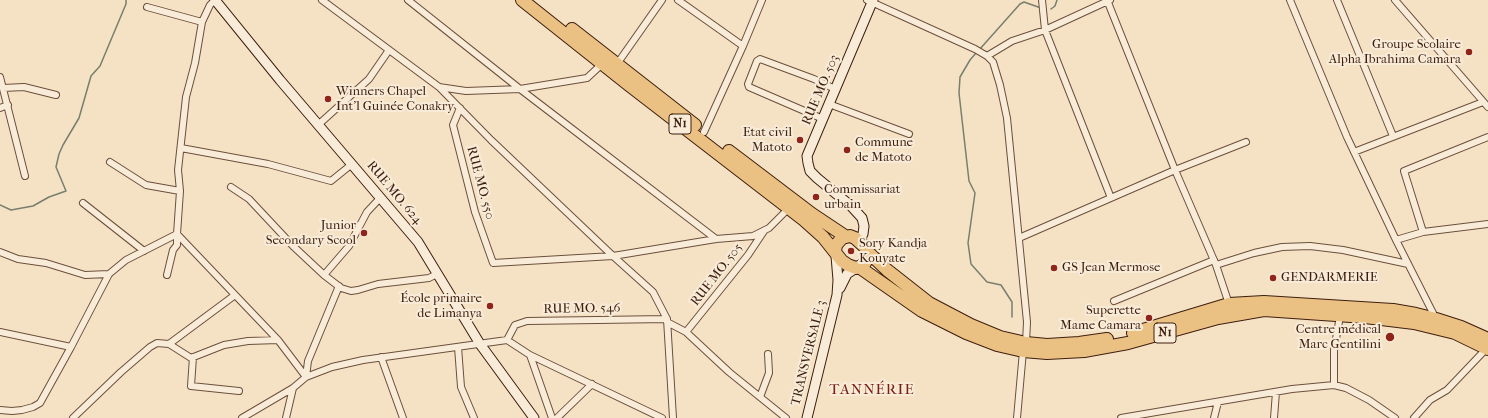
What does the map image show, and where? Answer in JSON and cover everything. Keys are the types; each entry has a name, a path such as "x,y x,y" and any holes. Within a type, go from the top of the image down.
{"highway":[{"name":"N1","path":"522,0 602,64 792,205 845,236"},
{"name":"N1","path":"535,0 704,132 792,205 835,253"},
{"path":"845,236 854,238 859,242 868,252 865,263 857,267 848,265 835,253 836,245 845,236"},
{"name":"N1","path":"868,252 929,303 971,325 1025,347 1047,353 1084,351 1128,343 1218,318 1264,310 1394,320 1434,327 1488,345"},
{"name":"N1","path":"857,267 922,311 966,334 997,345 1025,347 1079,343 1115,338 1127,336 1229,304 1264,302 1393,310 1436,319 1461,327 1488,345"}],"street":[{"path":"167,275 173,250 177,245 180,191 178,170 186,97 195,62 202,22 210,5 215,0"},
{"name":"RUE MO. 624","path":"215,0 418,242 480,344 534,418"},
{"path":"322,0 439,87 491,140 653,292 667,320 674,418"},
{"path":"408,0 520,89 716,239"},
{"path":"617,64 662,0"},
{"path":"678,0 743,46"},
{"path":"704,132 762,0"},
{"path":"1042,0 1045,30 1112,198"},
{"path":"984,55 1012,41 1045,30 1108,0 1175,170 1215,262 1229,304"},
{"path":"1290,0 1354,152 1436,319"},
{"path":"1337,0 1392,136"},
{"path":"1395,0 1488,107"},
{"path":"870,1 975,50 993,62 1000,85 1007,118 1027,322 1016,418"},
{"name":"RUE MO. 503","path":"859,242 863,230 862,218 851,206 810,171 807,156 836,89 870,1"},
{"path":"147,7 202,22"},
{"path":"318,124 369,79 389,50"},
{"path":"823,119 749,87 748,84 757,61 760,59 794,71 836,89"},
{"path":"439,87 466,91 520,89 587,78 602,64"},
{"path":"0,77 25,176"},
{"path":"3,88 24,87 56,95"},
{"path":"454,102 456,96 466,91"},
{"path":"1354,152 1483,102"},
{"path":"829,104 909,134"},
{"path":"0,108 8,105"},
{"name":"RUE MO. 550","path":"460,108 453,125 475,212 493,263 613,256"},
{"path":"1423,232 1404,171 1488,138"},
{"path":"1019,238 1175,170 1246,142"},
{"path":"181,148 268,164 331,181 352,164"},
{"path":"110,162 146,185 180,191"},
{"path":"230,187 249,200 293,246 338,286 350,291 378,284 429,278 438,274"},
{"path":"324,274 348,246 367,212 381,197"},
{"path":"83,203 144,251"},
{"path":"613,256 716,239 753,236 768,228 792,205"},
{"path":"1396,240 1423,232 1488,224"},
{"name":"RUE MO. 505","path":"686,332 748,256 764,231"},
{"path":"0,410 22,410 33,408 40,403 109,274 126,260 177,234"},
{"path":"177,234 278,340 306,377"},
{"path":"1114,301 1215,262 1254,252 1282,247 1310,246 1343,250 1408,264"},
{"path":"0,252 18,258 46,263 85,275 109,274"},
{"name":"TRANSVERSALE 3","path":"807,418 837,295 838,280 835,253"},
{"name":"TRANSVERSALE 3","path":"837,295 847,274 857,267"},
{"path":"306,377 308,361 338,286"},
{"path":"169,344 235,295"},
{"path":"1334,385 1334,350 1340,316"},
{"path":"667,320 686,332 729,372 786,418"},
{"name":"RUE MO. 546","path":"507,340 515,325 527,321 667,320"},
{"path":"0,332 71,347"},
{"path":"73,418 116,377 150,347 157,343 169,344 191,358 224,345 248,341 278,340"},
{"path":"242,418 293,388 306,377 332,367 382,357 507,340 530,355 662,418"},
{"path":"1414,418 1430,400 1447,390 1488,345"},
{"path":"458,347 461,387 474,418"},
{"path":"760,397 770,373 768,354"},
{"path":"530,355 552,418"},
{"path":"193,357 191,386 239,391"},
{"path":"382,357 403,418"},
{"path":"557,418 592,384"},
{"path":"1121,418 1276,392 1334,385 1346,388 1369,400 1395,418"},
{"path":"286,418 293,388"},
{"path":"1274,418 1276,392"},
{"path":"1214,418 1218,402"}],"waterway":[{"path":"0,205 11,210 33,206 49,197 66,191 56,167 59,154 79,118 91,76 100,66 126,4 126,0"},
{"path":"1051,9 1055,6 1057,0"},
{"path":"979,50 1020,4 1024,2 1041,8"},
{"path":"976,53 960,77 959,93 969,181 975,193 968,243 971,264 987,282 1001,285 1012,302 1012,317"}],"place":[{"name":"Groupe Scolaire Alpha Ibrahima Camara","path":"1469,52"},
{"name":"Winners Chapel Int'l Guinée Conakry","path":"328,99"},
{"name":"Etat civil Matoto","path":"800,140"},
{"name":"Commune de Matoto","path":"847,150"},
{"name":"Commissariat urbain","path":"816,197"},
{"name":"Junior Secondary Scool","path":"364,233"},
{"name":"Sory Kandja Kouyate","path":"851,251"},
{"name":"GS Jean Mermose","path":"1054,268"},
{"name":"GENDARMERIE","path":"1273,278"},
{"name":"École primaire de Limanya","path":"490,306"},
{"name":"Superette Mame Camara","path":"1149,318"},
{"name":"Centre médical Marc Gentilini","path":"1390,337"}],"district":[{"name":"TANNÉRIE","path":"872,390"}]}
